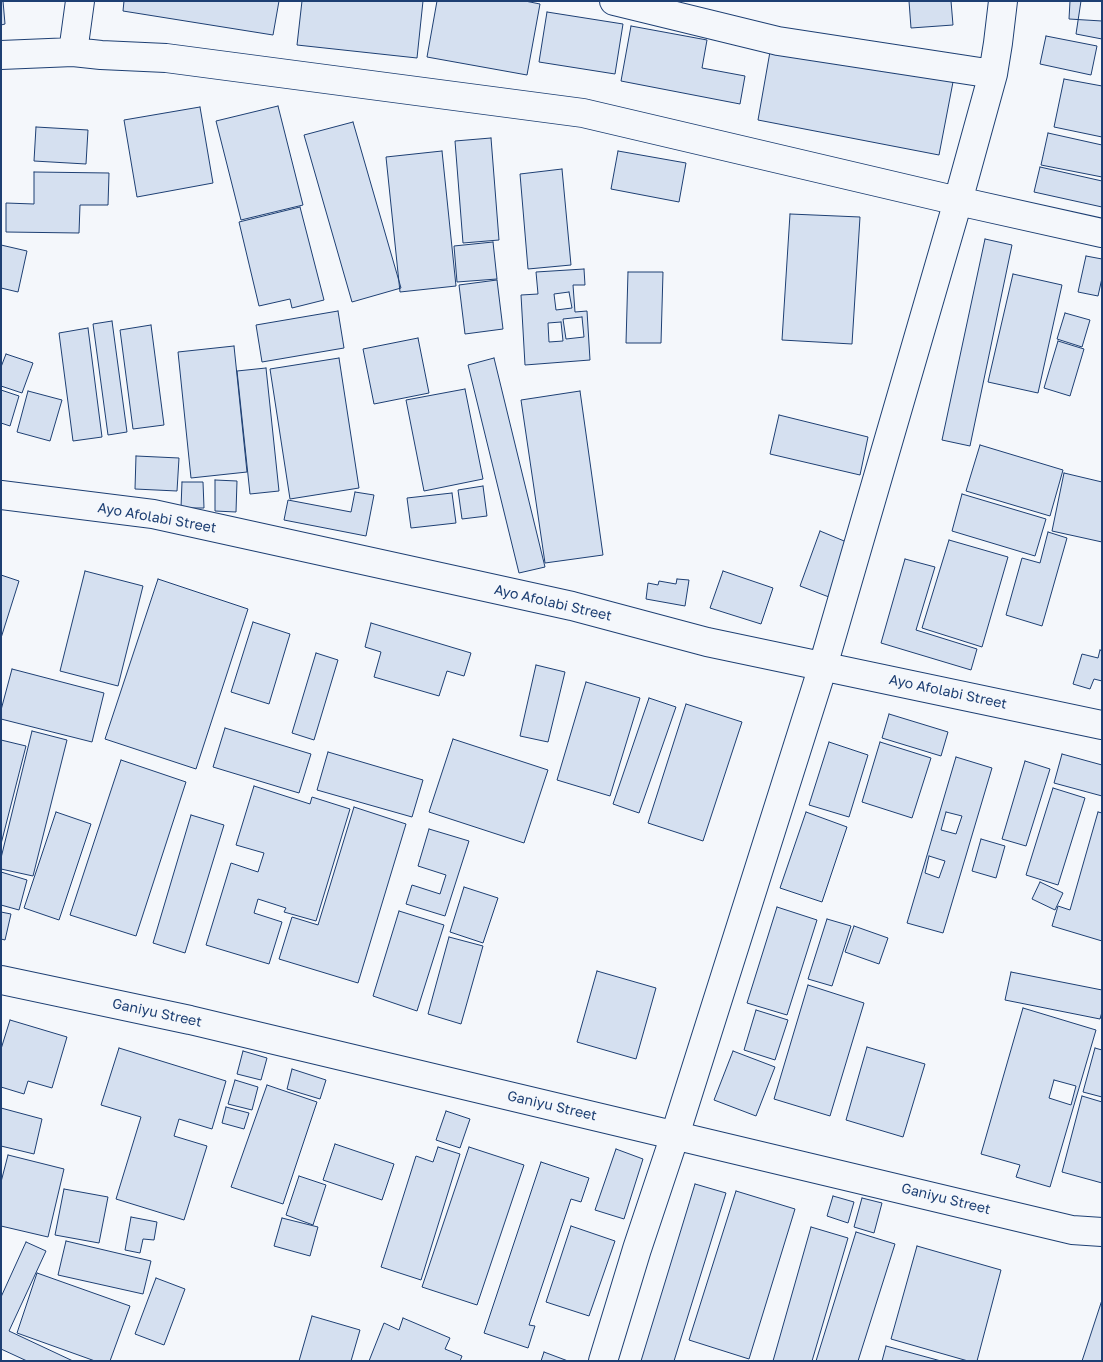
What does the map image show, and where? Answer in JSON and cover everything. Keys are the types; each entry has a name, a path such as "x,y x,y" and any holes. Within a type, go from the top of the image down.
{"street":[{"path":"74,52 80,1"},
{"path":"614,1 778,41 993,74"},
{"path":"603,1361 823,666 993,74 1002,1"},
{"path":"1,55 74,52 166,58 583,113 1102,233"},
{"name":"Ayo Afolabi Street","path":"1,495 153,514 563,604 707,642 1102,725"},
{"name":"Ganiyu Street","path":"1,980 190,1020 1072,1230 1102,1232"}],"building":[{"path":"1,1 3,1 5,24 1,25"},
{"path":"124,1 279,1 273,35 123,11"},
{"path":"302,1 423,1 417,58 297,45"},
{"path":"437,1 525,1 540,4 527,75 427,57"},
{"path":"909,1 951,1 953,25 911,28"},
{"path":"1070,1 1102,1 1102,21 1069,19"},
{"path":"1081,1 1102,1 1102,39 1076,34"},
{"path":"547,12 623,24 615,74 539,62"},
{"path":"631,26 707,40 702,68 745,76 740,104 621,81"},
{"path":"1046,36 1097,46 1091,75 1040,64"},
{"path":"771,46 953,82 939,155 758,120"},
{"path":"1064,79 1102,86 1102,137 1054,127"},
{"path":"278,106 303,205 241,220 216,121"},
{"path":"200,107 213,183 137,197 124,120"},
{"path":"353,122 401,288 352,302 304,135"},
{"path":"36,127 88,130 86,164 34,161"},
{"path":"1048,133 1102,145 1102,177 1041,165"},
{"path":"491,138 499,240 463,243 455,141"},
{"path":"442,151 456,286 400,292 386,157"},
{"path":"618,151 686,163 679,202 611,189"},
{"path":"1040,167 1102,181 1102,207 1034,192"},
{"path":"562,169 571,265 528,269 520,174"},
{"path":"34,172 109,173 108,205 80,205 79,233 6,232 6,203 34,204"},
{"path":"300,207 324,300 292,308 290,299 259,306 239,222"},
{"path":"790,214 860,217 852,344 782,340"},
{"path":"985,239 1012,245 970,446 942,440"},
{"path":"493,242 497,279 457,282 454,246"},
{"path":"1,245 27,251 18,292 1,288"},
{"path":"1086,256 1102,259 1102,278 1098,296 1078,292"},
{"path":"584,269 585,285 573,285 575,312 587,311 590,360 525,365 521,295 538,294 536,272","holes":["569,292 572,308 556,310 554,294","582,317 584,337 566,339 563,319","561,322 563,341 549,342 548,323"]},
{"path":"628,272 663,272 661,343 626,343"},
{"path":"1013,274 1062,285 1038,393 988,382"},
{"path":"497,280 503,329 465,334 459,285"},
{"path":"338,311 344,348 262,362 256,325"},
{"path":"1065,313 1090,320 1082,347 1057,339"},
{"path":"112,321 127,432 108,435 93,324"},
{"path":"151,325 164,425 133,429 120,330"},
{"path":"88,328 102,437 73,441 59,333"},
{"path":"418,338 429,393 374,404 363,349"},
{"path":"1058,341 1084,349 1070,396 1044,388"},
{"path":"234,346 247,472 191,478 178,352"},
{"path":"6,354 33,363 22,393 1,386 1,367"},
{"path":"339,358 359,488 290,499 270,369"},
{"path":"494,358 545,567 519,573 468,365"},
{"path":"266,368 279,491 250,494 237,371"},
{"path":"465,389 483,479 424,491 406,400"},
{"path":"1,390 19,396 10,426 1,423"},
{"path":"28,391 62,400 50,441 17,432"},
{"path":"580,391 603,555 545,563 521,400"},
{"path":"779,415 868,437 860,475 770,454"},
{"path":"980,445 1063,470 1050,516 966,491"},
{"path":"136,456 179,458 177,491 135,489"},
{"path":"1064,473 1102,482 1102,542 1052,531"},
{"path":"215,480 237,481 236,512 215,511"},
{"path":"182,482 203,482 204,508 181,508"},
{"path":"483,486 487,516 462,519 458,490"},
{"path":"355,492 374,495 366,536 284,520 288,500 351,512"},
{"path":"452,493 456,523 411,528 407,498"},
{"path":"962,494 1046,519 1035,556 952,531"},
{"path":"820,531 849,543 829,597 800,586"},
{"path":"1048,532 1067,538 1042,626 1006,615 1022,558 1040,563"},
{"path":"949,540 1008,557 982,647 922,628"},
{"path":"905,559 935,567 916,630 977,649 971,670 881,643"},
{"path":"85,571 143,586 118,686 60,671"},
{"path":"723,571 773,588 761,624 710,608"},
{"path":"1,575 19,581 1,638"},
{"path":"158,579 248,609 196,769 105,739"},
{"path":"677,579 689,580 685,606 646,599 648,583 658,585 659,581 676,584"},
{"path":"253,622 290,634 269,704 231,692"},
{"path":"371,623 471,653 464,676 447,671 439,696 374,677 381,652 365,647"},
{"path":"1100,650 1102,651 1102,681 1094,679 1090,689 1073,684 1082,654 1098,658"},
{"path":"316,653 338,660 314,740 292,733"},
{"path":"536,665 565,672 548,742 520,736"},
{"path":"12,669 104,693 92,742 1,719 1,710"},
{"path":"586,682 640,698 610,796 557,780"},
{"path":"649,698 676,707 639,813 613,804"},
{"path":"686,704 742,722 703,841 648,823"},
{"path":"889,714 948,732 941,756 882,738"},
{"path":"225,728 311,754 299,793 213,767"},
{"path":"32,731 67,740 33,876 1,869 1,858"},
{"path":"453,739 548,770 524,843 429,812"},
{"path":"1,740 26,746 1,844"},
{"path":"829,742 868,755 849,817 809,805"},
{"path":"880,742 931,758 912,818 862,802"},
{"path":"328,752 423,780 412,817 317,790"},
{"path":"1062,754 1102,765 1102,796 1054,783"},
{"path":"956,757 992,768 943,933 907,923","holes":["946,812 962,816 956,834 941,830","929,856 945,861 939,878 925,873"]},
{"path":"121,760 186,782 136,936 70,915"},
{"path":"1025,761 1050,769 1026,846 1002,839"},
{"path":"254,786 310,804 312,797 350,809 316,921 284,912 286,908 258,899 254,913 282,922 269,964 206,945 231,863 258,872 264,853 236,845"},
{"path":"1053,788 1085,798 1058,885 1026,875"},
{"path":"354,807 406,824 358,983 279,959 292,917 318,925"},
{"path":"56,812 91,824 59,920 24,908"},
{"path":"806,812 847,827 822,902 780,888"},
{"path":"1098,812 1102,813 1102,941 1052,926 1058,906 1070,910"},
{"path":"191,815 224,825 185,953 153,943"},
{"path":"429,829 469,841 445,916 406,904 412,885 440,894 446,875 418,866"},
{"path":"981,839 1005,846 996,878 972,871"},
{"path":"1,872 27,880 19,910 1,905"},
{"path":"1040,882 1063,893 1055,910 1032,899"},
{"path":"464,887 498,898 483,943 450,932"},
{"path":"777,907 817,920 787,1015 747,1003"},
{"path":"399,911 444,925 417,1011 373,996"},
{"path":"1,912 11,914 5,940 1,939"},
{"path":"827,919 851,926 832,986 808,979"},
{"path":"854,926 888,938 879,964 845,952"},
{"path":"449,937 483,946 461,1024 428,1014"},
{"path":"597,971 656,988 636,1059 577,1042"},
{"path":"1011,972 1102,990 1102,1012 1100,1019 1005,1000"},
{"path":"808,985 864,1003 830,1116 774,1099"},
{"path":"1023,1008 1096,1030 1050,1187 1016,1177 1020,1165 981,1154","holes":["1054,1080 1076,1086 1071,1105 1049,1098"]},
{"path":"756,1010 788,1020 775,1060 744,1050"},
{"path":"10,1020 67,1037 52,1088 28,1081 24,1094 1,1087 1,1049"},
{"path":"867,1047 925,1064 903,1137 846,1120"},
{"path":"119,1048 226,1081 212,1129 179,1119 174,1136 207,1146 184,1220 116,1199 141,1117 101,1105"},
{"path":"1095,1048 1102,1050 1102,1097 1083,1092"},
{"path":"243,1051 267,1058 261,1080 237,1074"},
{"path":"733,1051 775,1067 756,1116 714,1100"},
{"path":"292,1069 326,1080 320,1099 287,1089"},
{"path":"235,1080 258,1087 252,1110 228,1104"},
{"path":"267,1085 317,1102 283,1204 231,1187"},
{"path":"1082,1096 1102,1102 1102,1183 1062,1172"},
{"path":"226,1107 249,1113 244,1129 222,1123"},
{"path":"1,1108 42,1119 34,1154 1,1146"},
{"path":"446,1111 470,1119 460,1148 436,1140"},
{"path":"335,1144 394,1164 382,1200 323,1180"},
{"path":"438,1147 460,1154 421,1280 381,1267 416,1156 433,1162"},
{"path":"469,1147 524,1165 477,1305 422,1287"},
{"path":"616,1149 643,1159 624,1219 595,1210"},
{"path":"8,1155 64,1169 48,1237 1,1226 1,1182"},
{"path":"541,1162 589,1178 581,1202 571,1199 529,1325 535,1326 528,1348 484,1333"},
{"path":"299,1176 326,1185 313,1225 286,1215"},
{"path":"695,1184 726,1193 674,1361 641,1361"},
{"path":"64,1189 108,1197 99,1243 55,1235"},
{"path":"736,1191 795,1209 749,1359 689,1340"},
{"path":"833,1196 854,1202 848,1223 827,1216"},
{"path":"862,1198 882,1203 874,1233 854,1227"},
{"path":"131,1217 157,1222 154,1240 143,1239 140,1253 125,1250"},
{"path":"282,1218 318,1227 310,1256 274,1246"},
{"path":"571,1226 615,1241 589,1316 546,1302"},
{"path":"811,1227 848,1238 812,1361 773,1361"},
{"path":"856,1232 895,1244 858,1361 816,1361"},
{"path":"66,1241 151,1261 143,1294 58,1275"},
{"path":"26,1242 46,1251 9,1331 73,1361 27,1361 1,1349 1,1297"},
{"path":"917,1246 1001,1270 977,1361 968,1361 891,1339"},
{"path":"37,1273 130,1306 110,1361 95,1361 17,1333"},
{"path":"156,1278 185,1289 164,1345 135,1334"},
{"path":"1102,1300 1102,1361 1082,1361"},
{"path":"312,1316 360,1330 351,1361 299,1361"},
{"path":"403,1318 450,1338 445,1349 462,1356 460,1361 369,1361 384,1323 399,1330"},
{"path":"886,1346 941,1361 882,1361"},
{"path":"544,1352 568,1361 541,1361"}]}
